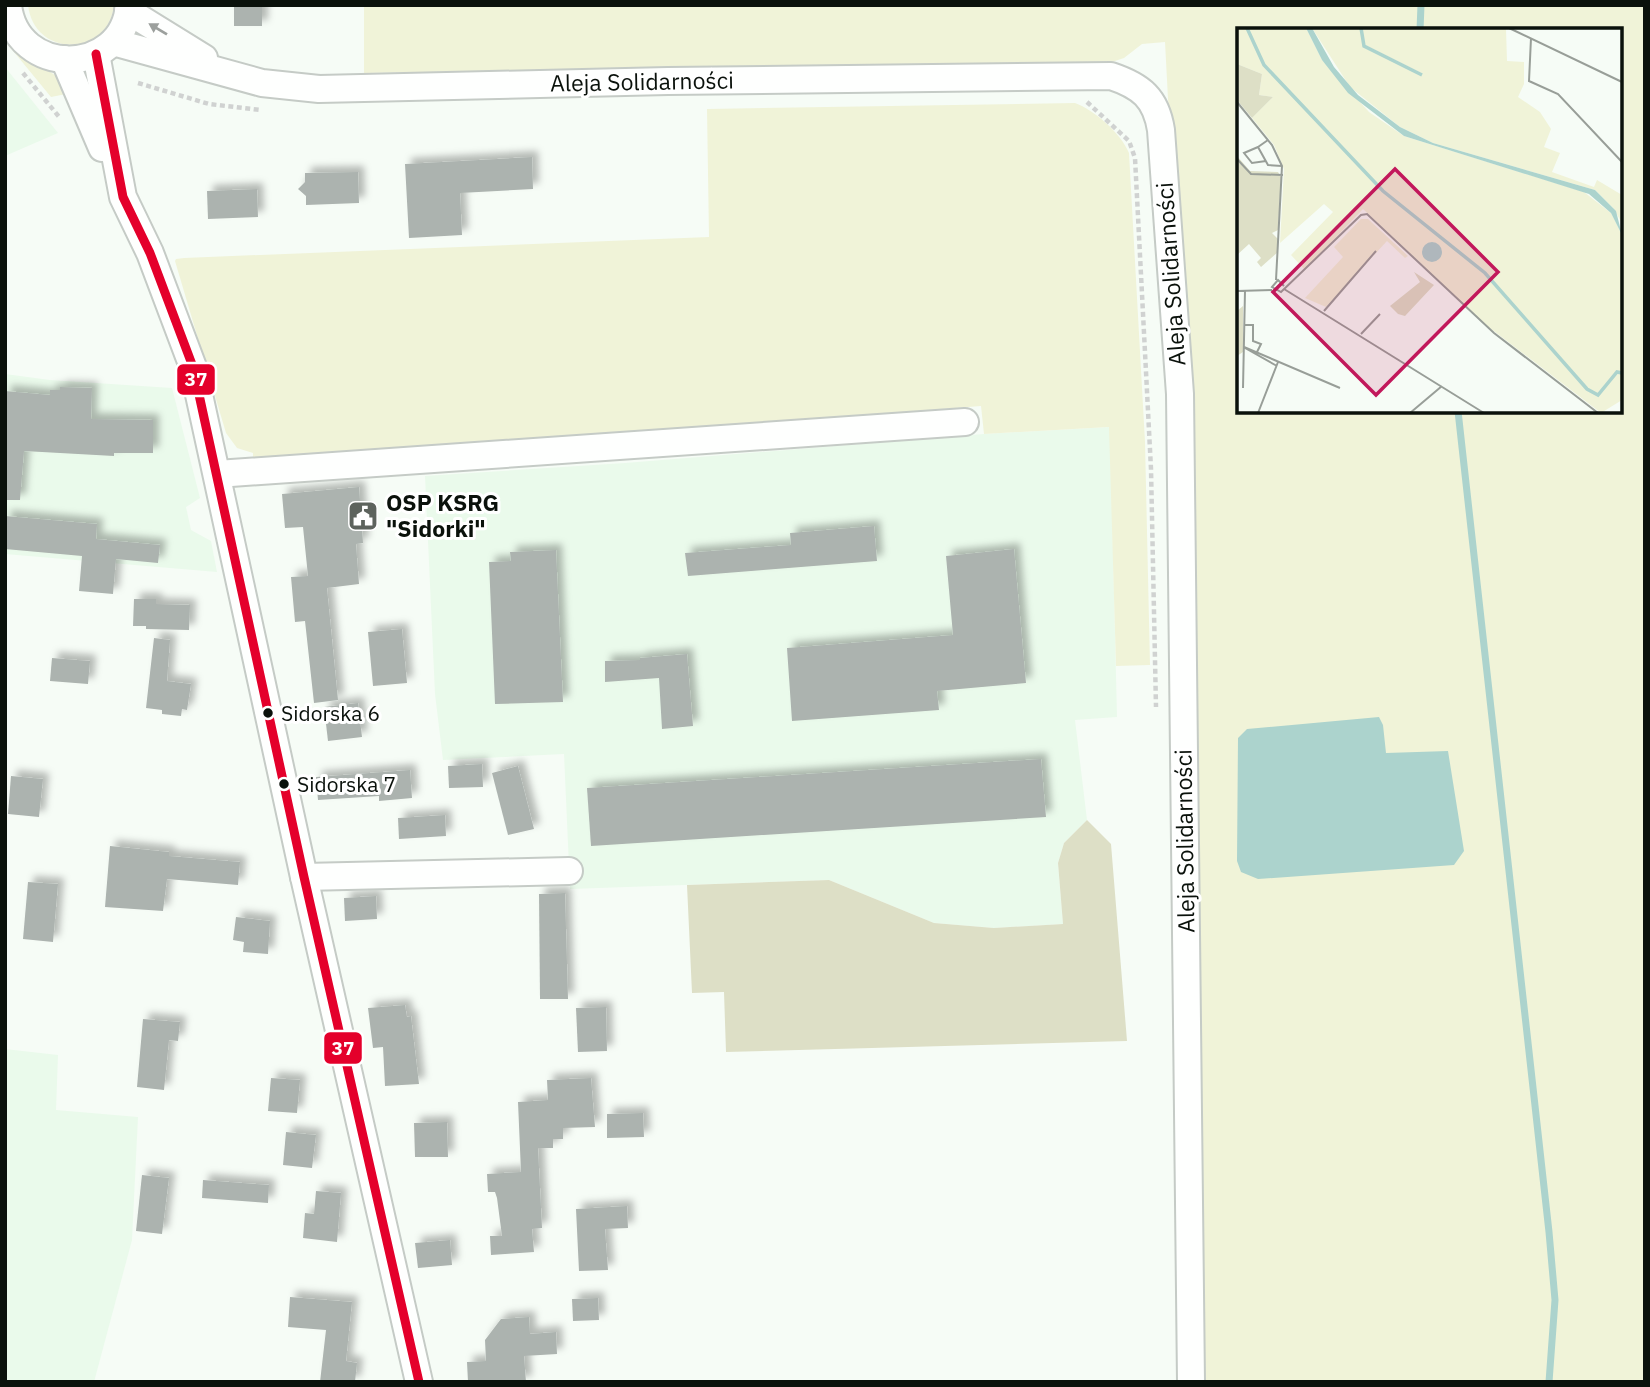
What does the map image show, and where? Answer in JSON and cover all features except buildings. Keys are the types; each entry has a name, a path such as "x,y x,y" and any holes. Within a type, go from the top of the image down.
{"street":[{"path":"8,5 15,29 24,41 36,52 51,58 74,61 104,48 123,28 129,8 229,73"},
{"path":"104,48 229,73"},
{"path":"104,48 123,197"},
{"path":"64,59 150,253 193,367 304,877 419,1382"},
{"name":"Aleja Solidarności","path":"229,73 262,83 319,89 668,81 1111,76 1126,82 1153,101 1161,130 1180,394 1191,1382"},
{"path":"217,474 965,422"},
{"path":"304,877 569,871"}],"path":[{"path":"23,72 58,115"},
{"path":"134,90 144,72"},
{"path":"138,83 209,104 265,111"},
{"path":"1087,102 1129,141 1135,158 1151,469 1156,716"}],"shaded area":[{"path":"28,5 114,5 109,22 99,35 86,42 71,45 56,42 43,35 33,22"},
{"path":"364,5 1645,5 1645,1382 1203,1382 1179,307 1165,42 1142,44 1124,58 1112,62 364,73"},
{"path":"5,30 39,65 58,77 71,93 51,97 5,41"},
{"path":"5,67 58,133 5,156"},
{"path":"1075,103 1106,123 1129,153 1145,442 1150,665 1116,666 1109,427 984,434 981,406 456,447 253,459 253,453 237,448 226,433 175,261 184,258 709,237 707,109"},
{"path":"5,374 50,380 172,388 200,498 186,507 191,530 211,541 217,572 5,554"},
{"path":"1110,427 1117,717 1075,720 1087,820 1064,843 1058,863 1063,924 994,928 934,923 829,880 570,889 564,754 443,760 435,694 425,476"},
{"path":"1087,820 1111,844 1127,1041 726,1052 724,992 692,993 687,885 829,880 934,923 994,928 1063,924 1058,863 1064,843"},
{"path":"5,1049 58,1055 56,1110 138,1117 132,1240 94,1382 5,1382"}],"water":[{"path":"1379,717 1383,725 1386,753 1448,751 1464,851 1454,865 1258,879 1241,872 1237,861 1238,738 1247,729"}],"waterway":[{"path":"1420,28 1421,5"},
{"path":"1458,413 1549,1232 1555,1300 1549,1382"}],"transit line":[{"name":"37","path":"96,54 123,197 150,253 193,367 304,877 419,1382"}],"place":[{"name":"OSP KSRG \"Sidorki\"","path":"363,516"},
{"name":"Sidorska 6","path":"268,713"},
{"name":"Sidorska 7","path":"284,784"}]}
